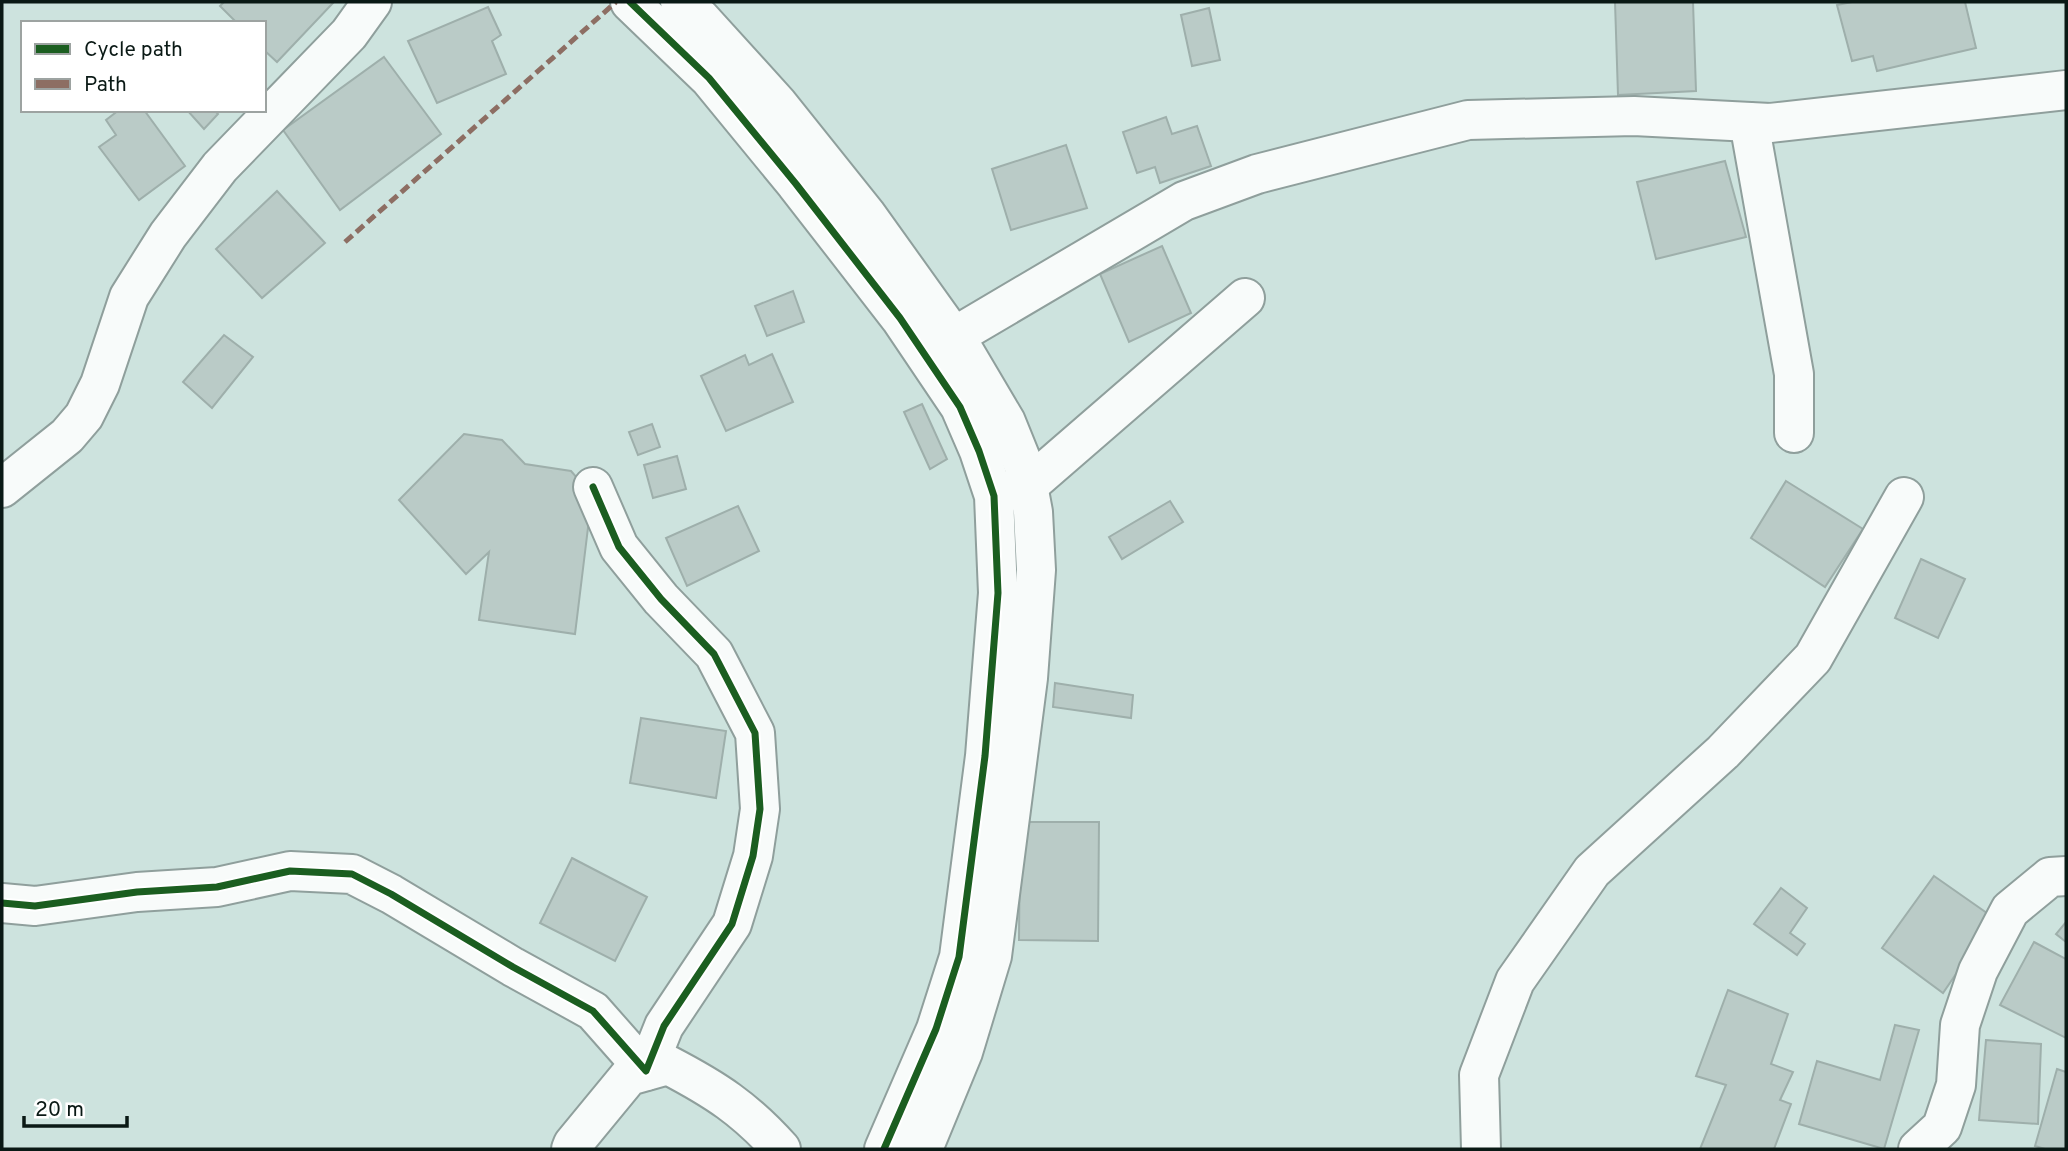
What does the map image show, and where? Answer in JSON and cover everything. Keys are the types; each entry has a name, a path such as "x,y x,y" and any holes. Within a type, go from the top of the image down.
{"street":[{"path":"2,488 66,436 84,416 100,384 129,298 168,235 220,167 349,34 372,2"},
{"path":"630,2 709,78 900,318 939,345"},
{"path":"680,2 700,18 778,104 866,214 939,345 1006,422 1025,469 1011,491 998,593 985,756 959,957 936,1028 884,1149"},
{"path":"939,345 1184,201 1257,174 1468,120 1634,116 1770,123 2066,90"},
{"path":"1749,121 1794,374 1794,433"},
{"path":"1011,491 1245,298"},
{"path":"593,487 619,547 661,599 714,654 755,733 760,809 753,856 732,924 664,1026 646,1071"},
{"path":"923,1149 964,1052 992,956 1028,678 1036,569 1033,512 1011,491"},
{"path":"1481,1149 1479,1075 1515,981 1591,872 1723,752 1813,658 1904,497"},
{"path":"2,903 35,906 137,892 217,887 290,871 352,874 593,1011 646,1071"},
{"path":"1918,1149 1942,1127 1956,1086 1960,1025 1978,971 2010,910 2050,877 2066,876"},
{"path":"571,1149 629,1076 668,1065 714,1090 756,1121 781,1149"}],"building":[{"path":"224,2 333,3 277,62 266,52 266,21 235,21 220,6"},
{"path":"1615,2 1693,2 1696,91 1618,95"},
{"path":"1852,2 1965,2 1976,48 1877,71 1873,56 1852,61 1837,5"},
{"path":"488,7 501,35 492,41 506,74 437,103 408,41"},
{"path":"1209,8 1220,60 1192,66 1181,15"},
{"path":"384,57 441,134 340,210 283,130"},
{"path":"116,112 145,112 185,166 139,200 99,147 116,135 106,120"},
{"path":"189,112 218,114 204,129"},
{"path":"1166,117 1172,134 1197,126 1211,166 1160,183 1155,167 1137,173 1123,132"},
{"path":"1066,145 1087,208 1011,230 992,169"},
{"path":"1725,161 1746,237 1656,259 1637,182"},
{"path":"277,191 325,243 262,298 216,249"},
{"path":"1162,246 1191,313 1129,342 1100,274"},
{"path":"793,291 804,322 767,336 755,306"},
{"path":"224,335 253,357 212,408 183,382"},
{"path":"772,354 793,402 726,431 701,376 745,355 749,365"},
{"path":"922,404 947,459 930,469 904,412"},
{"path":"652,424 660,447 638,455 629,432"},
{"path":"464,434 502,440 525,464 571,471 592,495 575,634 479,620 489,552 466,574 399,500"},
{"path":"677,456 686,489 653,498 644,465"},
{"path":"1786,481 1863,529 1825,587 1751,538"},
{"path":"1170,501 1183,522 1122,559 1109,537"},
{"path":"738,506 759,551 687,586 666,538"},
{"path":"1921,559 1965,579 1938,638 1895,618"},
{"path":"1055,683 1133,695 1131,718 1053,707"},
{"path":"641,718 726,731 716,798 630,783"},
{"path":"1020,822 1099,822 1098,941 1019,940"},
{"path":"572,858 647,897 615,961 540,923"},
{"path":"1934,876 1994,918 1943,993 1882,948"},
{"path":"1781,888 1807,908 1790,933 1805,944 1797,955 1754,924"},
{"path":"2066,922 2066,942 2056,934"},
{"path":"2034,942 2066,959 2066,1038 2000,1005"},
{"path":"1728,990 1788,1014 1771,1064 1793,1072 1780,1100 1791,1104 1774,1149 1700,1149 1726,1085 1696,1076"},
{"path":"1895,1025 1919,1030 1884,1149 1799,1124 1817,1061 1880,1080"},
{"path":"1986,1040 2041,1044 2038,1124 1979,1120"},
{"path":"2057,1069 2066,1072 2066,1149 2045,1149 2035,1146"}],"marked path":[{"path":"345,242 616,2"}],"cycle path":[{"path":"630,2 709,78 900,318 960,407 994,496 998,593 985,756 959,957 936,1029 884,1149"},
{"path":"2,903 35,906 137,892 217,887 290,871 352,874 593,1011 646,1071 664,1026 732,924 753,856 760,809 755,733 714,654 661,599 619,547 593,487"}]}
